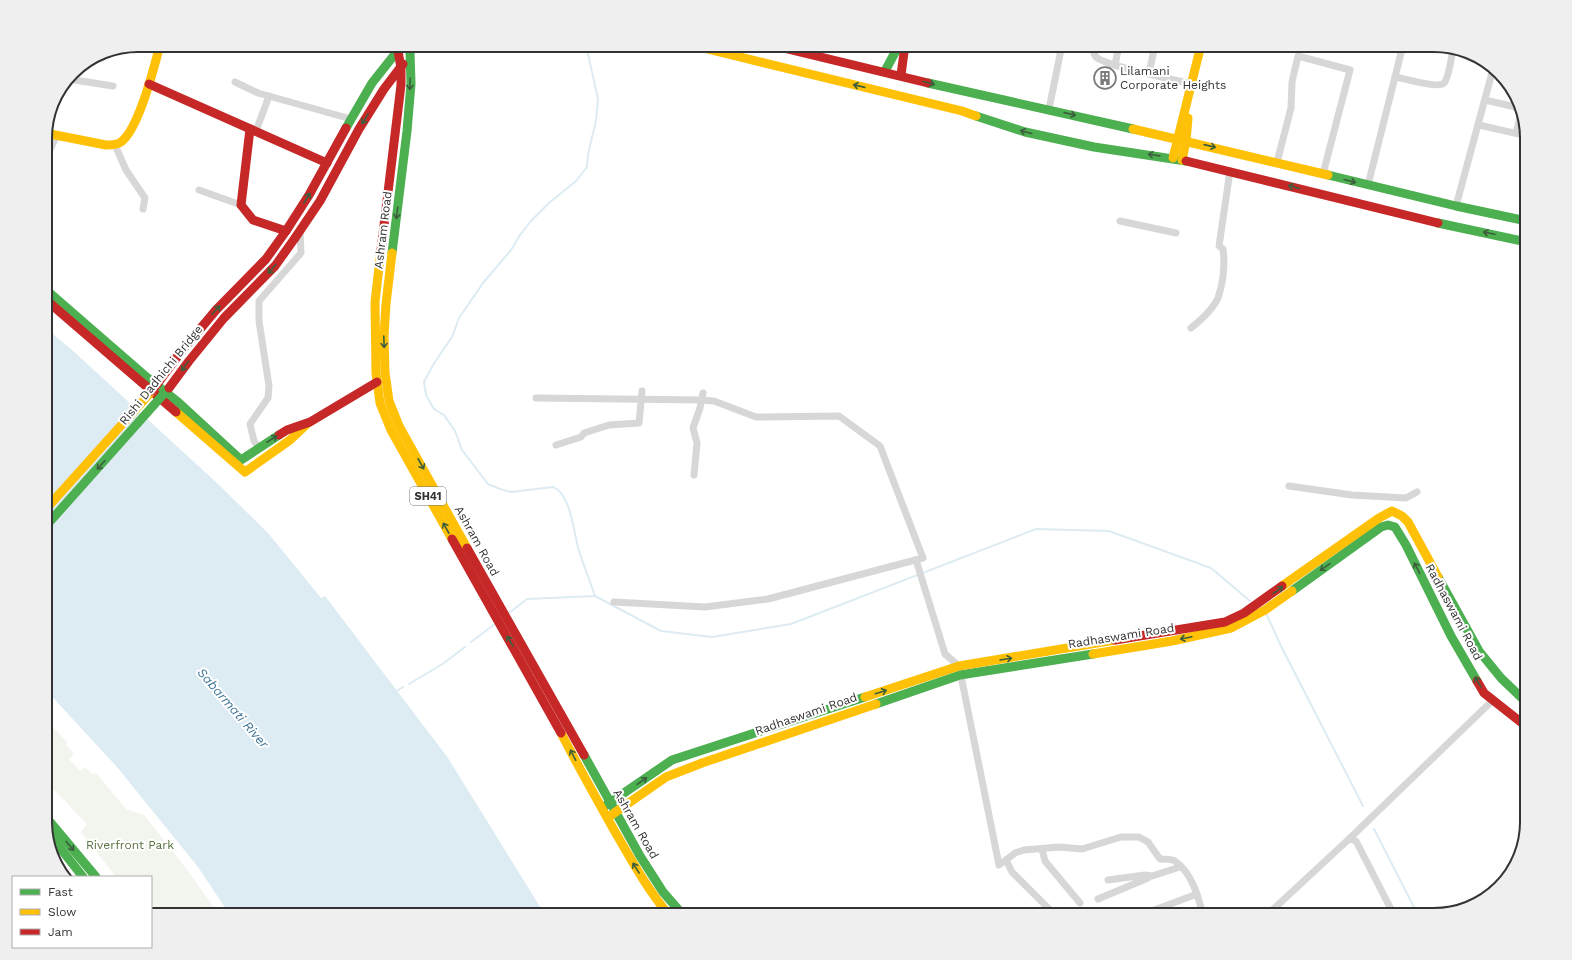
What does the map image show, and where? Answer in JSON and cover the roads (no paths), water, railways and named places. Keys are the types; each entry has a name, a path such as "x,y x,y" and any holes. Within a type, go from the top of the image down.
{"main road":[{"path":"52,134 106,144 115,145 122,142 128,135 150,84 158,52"},
{"name":"Rishi Dadhichi Bridge","path":"52,502 157,385 180,353 216,310 266,259 306,201 373,81 394,52"},
{"name":"Ashram Road","path":"399,52 401,68 398,114 375,302 375,336 382,382 399,426 483,577 558,707 640,856 663,892 675,907"},
{"name":"Rishi Dadhichi Bridge","path":"52,519 166,393 189,360 224,318 275,266 320,201 359,129 384,89 401,68 409,52"},
{"name":"Ashram Road","path":"411,52 411,84 407,131 386,304 380,404 391,430 550,712 607,818 634,866 663,908"},
{"path":"719,52 962,111 1025,132 1094,147 1177,159 1452,226 1520,241"},
{"path":"802,52 885,71 961,91 1049,109 1277,162 1456,206 1520,220"},
{"path":"885,71 895,52"},
{"path":"901,75 904,52"},
{"path":"1177,159 1186,141 1192,84 1199,52"},
{"path":"150,84 328,163"},
{"path":"1177,159 1177,139 1190,98"},
{"path":"253,130 246,148 245,170 241,188 241,205 253,220 286,231"},
{"path":"52,294 144,375 178,402 241,460 287,430 310,422 382,382"},
{"path":"52,305 245,472 290,440 310,422"},
{"path":"1388,524 1392,511"},
{"name":"Radhaswami Road","path":"602,809 672,760 960,671 1172,641 1231,628 1379,518 1392,511 1402,516 1408,522 1479,651 1501,678 1520,696"},
{"name":"Radhaswami Road","path":"1262,606 1381,527 1388,524 1395,527 1451,636 1484,693 1520,721"},
{"name":"Radhaswami Road","path":"607,818 666,777 702,762 960,671"},
{"path":"52,824 95,876"},
{"path":"54,841 82,876"}],"street":[{"path":"1049,109 1061,52"},
{"path":"1093,52 1096,57 1101,60 1115,65 1192,84"},
{"path":"1115,65 1118,52"},
{"path":"1149,73 1154,52"},
{"path":"1368,185 1401,52"},
{"path":"1395,77 1433,85 1441,85 1444,83 1448,74 1452,54"},
{"path":"1277,162 1291,108 1292,82 1298,56 1350,70 1323,174"},
{"path":"1456,206 1479,125 1491,73"},
{"path":"74,80 113,86"},
{"path":"235,82 252,91 351,119"},
{"path":"253,130 269,96"},
{"path":"1485,100 1514,107"},
{"path":"1516,133 1518,124"},
{"path":"1479,125 1520,134"},
{"path":"52,145 57,135"},
{"path":"115,145 126,170 145,198 143,209"},
{"path":"1191,328 1211,308 1218,298 1224,260 1223,249 1219,246 1230,171"},
{"path":"199,190 241,205"},
{"path":"1120,221 1176,233"},
{"path":"259,448 254,441 250,424 268,398 269,386 259,321 258,301 301,253 298,234"},
{"path":"556,445 581,437 584,433 609,425 639,423 642,391"},
{"path":"694,474 697,442 693,428 702,397"},
{"path":"536,398 641,400 702,397 756,416 839,416 880,446 923,558 768,599 705,607 614,602"},
{"path":"1289,486 1352,495 1406,498 1417,492"},
{"path":"916,560 945,654 960,671 999,865 1015,853 1024,850 1059,847 1082,849 1096,846 1121,837 1139,837 1148,842 1160,859 1174,860 1185,872 1196,889 1201,908"},
{"path":"1274,908 1349,839 1493,700"},
{"path":"1349,839 1356,841 1390,908"},
{"path":"1042,849 1045,862 1080,903"},
{"path":"1006,860 1012,872 1048,908"},
{"path":"1098,899 1152,876 1180,867"},
{"path":"1108,880 1145,875 1152,876"},
{"path":"1160,908 1197,894"}],"water":[{"name":"Sabarmati River","path":"52,334 71,349 218,484 268,533 321,598 325,596 448,758 541,908 225,908 198,867 117,767 52,697"}],"waterway":[{"path":"588,52 598,99 596,121 588,154 587,167 576,181 549,203 531,221 511,250 483,283 459,318 452,337 433,365 424,382 426,395 434,409 444,415 455,431 462,450 488,484 511,492 553,487 564,497 571,515 579,551 595,596"},
{"path":"509,613 527,599 595,596 661,631 712,637 791,624 1036,529 1109,531 1211,568 1250,601"},
{"path":"1266,613 1281,646 1363,806"},
{"path":"471,642 495,624"},
{"path":"409,684 444,663 465,647"},
{"path":"395,692 403,687"},
{"path":"1374,829 1414,908"}],"place":[{"name":"Lilamani Corporate Heights","path":"1105,78"}],"park label":[{"name":"Riverfront Park","path":"130,845"}]}
